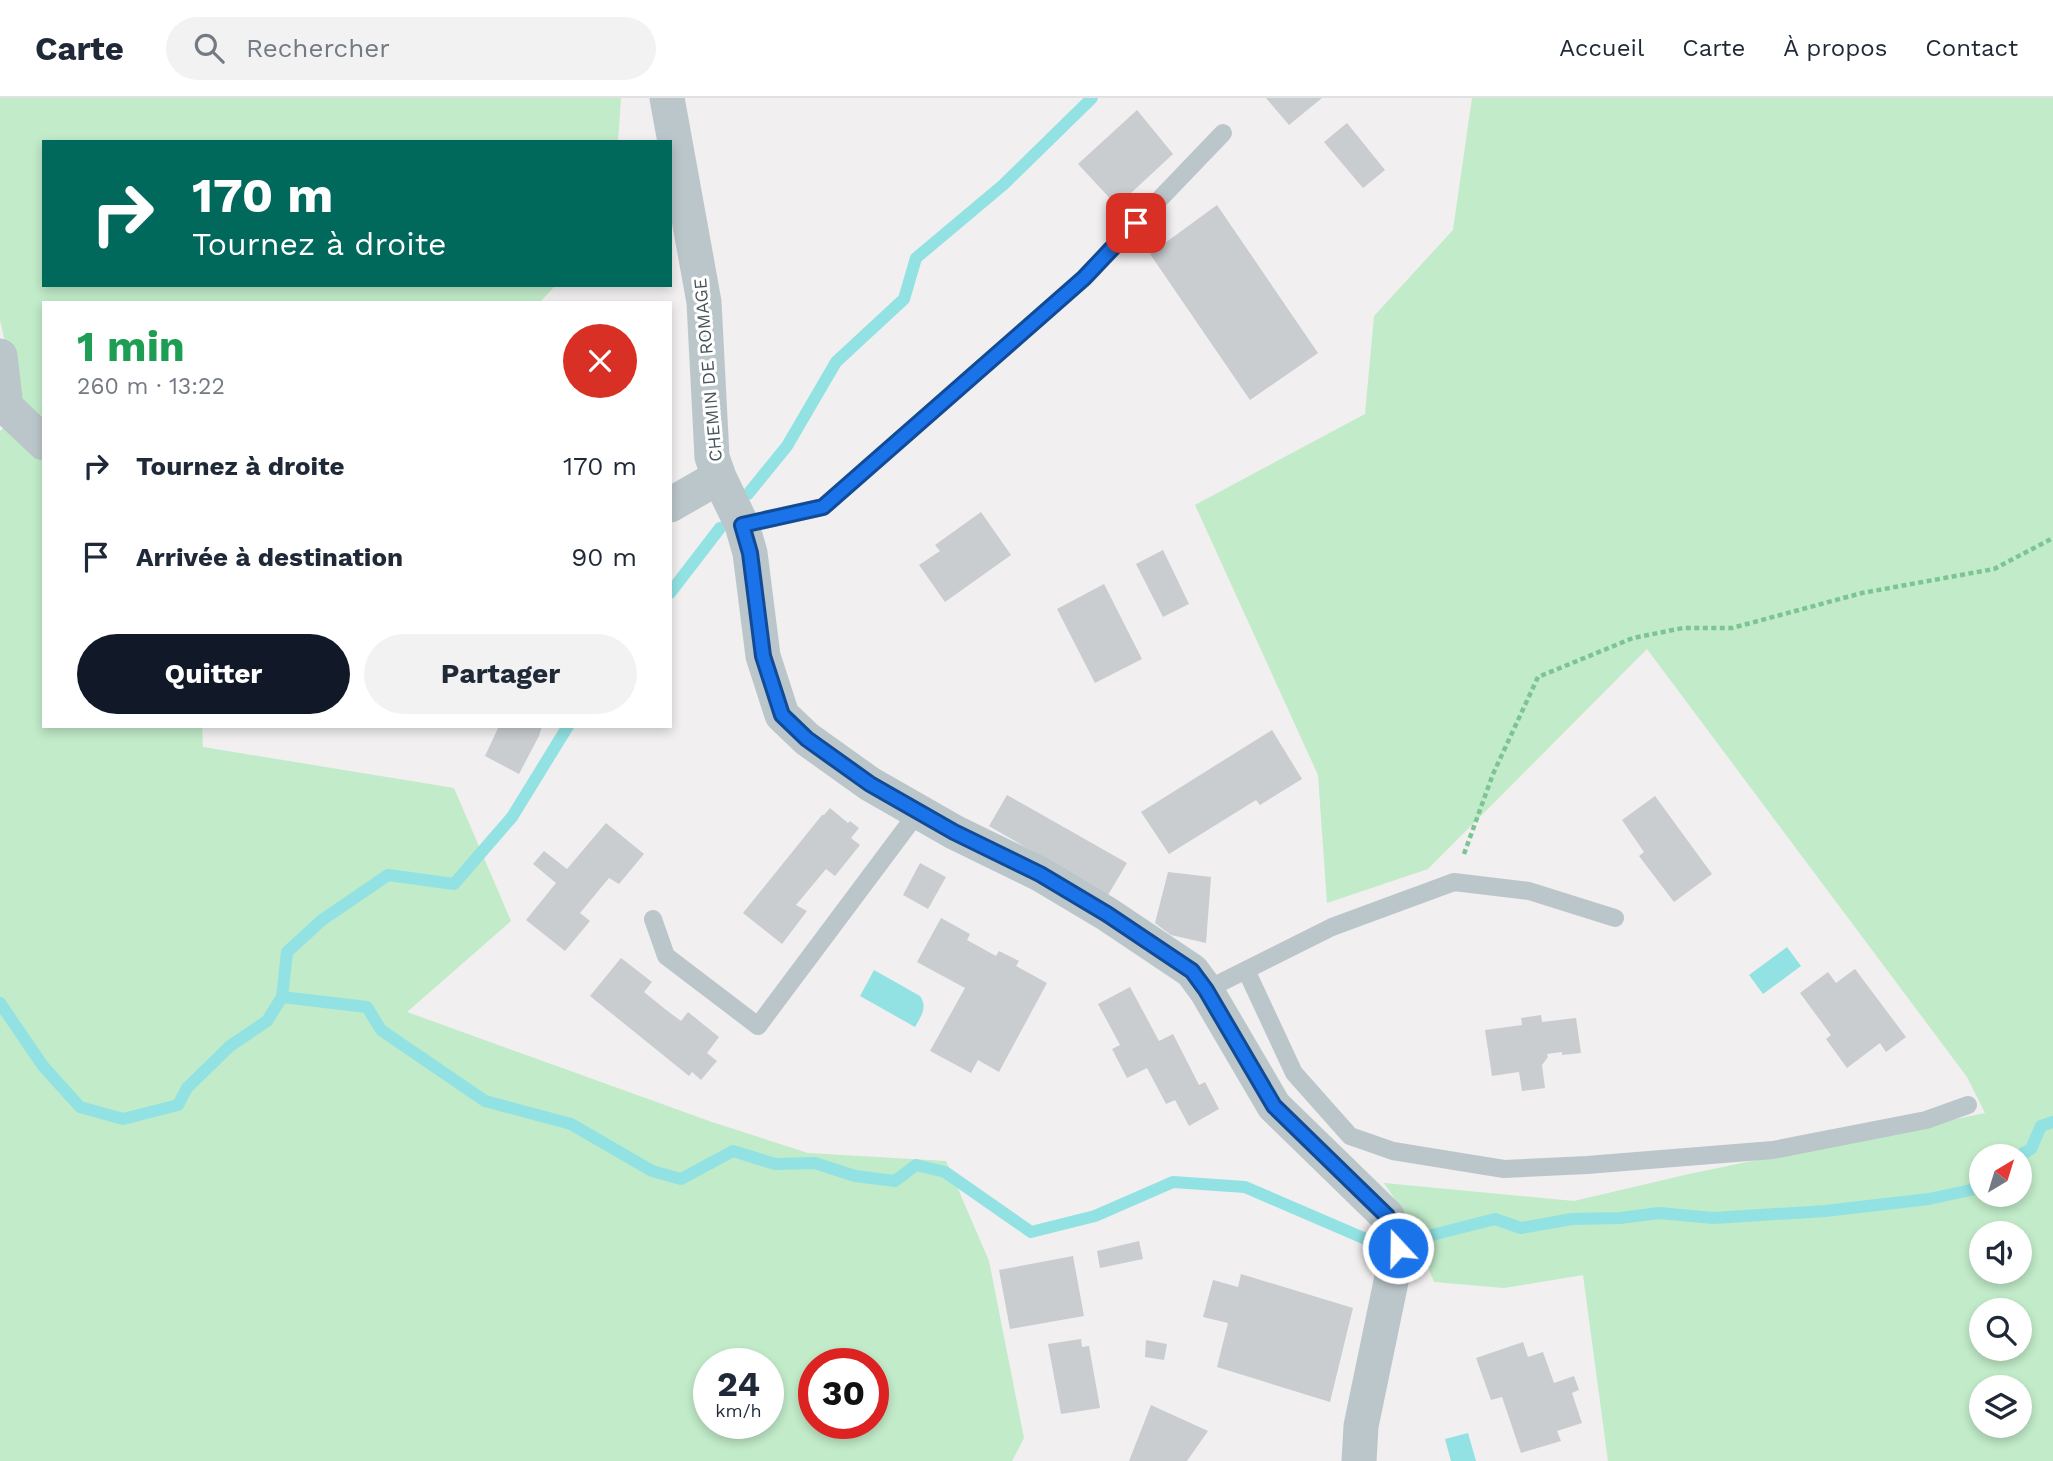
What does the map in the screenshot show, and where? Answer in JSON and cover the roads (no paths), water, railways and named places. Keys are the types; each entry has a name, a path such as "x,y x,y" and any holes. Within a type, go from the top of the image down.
{"street":[{"name":"CHEMIN DE ROMAGE","path":"667,98 705,302 712,457 742,525 750,553 763,656 782,715 807,739 843,766 918,812 1040,874 1107,914 1192,971 1206,990 1274,1106 1387,1216 1398,1248 1361,1426 1359,1461"},
{"path":"0,356 3,406 42,441"},
{"path":"672,504 719,477"}],"lane":[{"path":"742,525 823,507 1084,278 1223,133"},
{"path":"653,919 666,956 758,1026 918,812"},
{"path":"1206,990 1332,927 1454,882 1529,891 1615,918"},
{"path":"1246,970 1294,1073 1350,1136 1393,1151 1504,1170 1614,1163 1773,1150 1926,1120 1968,1105"}],"water":[{"path":"1787,947 1801,966 1763,994 1749,975"},
{"path":"874,970 920,996 924,1008 915,1027 860,996"},
{"path":"1468,1433 1476,1461 1451,1461 1445,1439"}],"waterway":[{"path":"748,494 787,446 836,362 904,299 916,258 1003,185 1092,98"},
{"path":"672,590 720,528"},
{"path":"282,997 287,952 322,920 388,875 454,884 512,817 567,728"},
{"path":"0,1003 43,1066 80,1107 123,1119 178,1105 187,1088 230,1046 267,1021 282,997 367,1007 381,1030 485,1101 571,1124 652,1171 681,1179 733,1151 775,1164 815,1163 855,1176 895,1181 916,1165 945,1172 1031,1232 1095,1216 1173,1182 1245,1187 1375,1243"},
{"path":"2032,1147 2041,1126 2053,1122"},
{"path":"1424,1237 1495,1219 1521,1228 1572,1219 1620,1218 1659,1213 1713,1218 1825,1211 1929,1199 1969,1190"}]}
